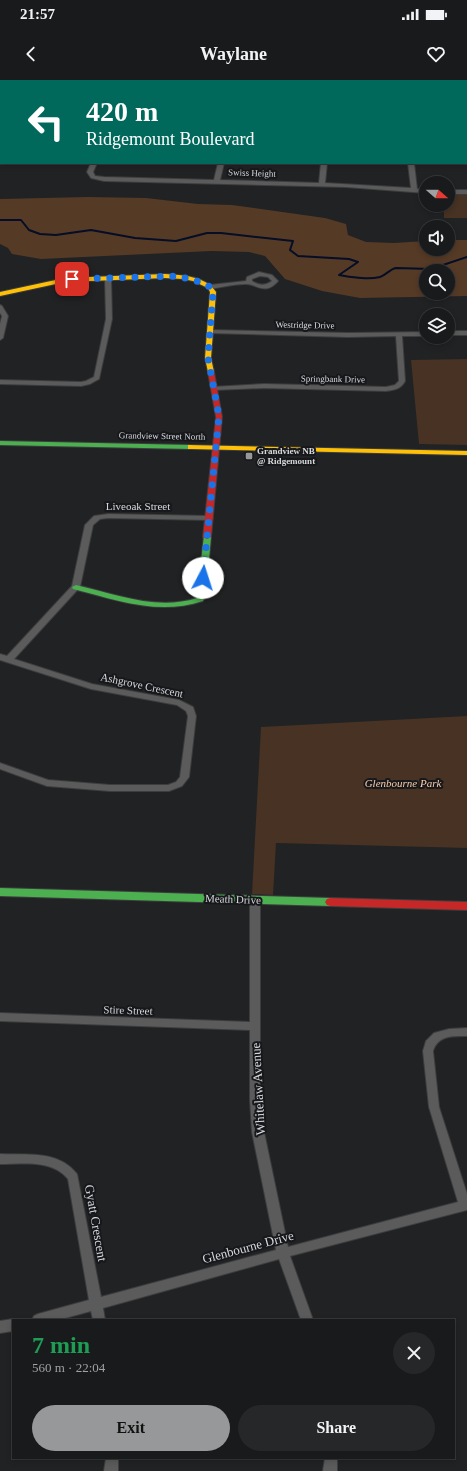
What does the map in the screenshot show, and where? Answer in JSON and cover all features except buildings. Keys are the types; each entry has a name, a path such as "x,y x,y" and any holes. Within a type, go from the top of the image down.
{"street":[{"name":"Swiss Height","path":"94,164 90,172 93,177 104,179 322,184 419,191"},
{"path":"217,182 221,164"},
{"path":"322,184 324,164"},
{"path":"411,164 414,191"},
{"path":"455,192 467,192"},
{"path":"0,294 61,280 178,276 196,280 210,287 249,282"},
{"path":"0,382 81,384 88,383 97,378 109,319 108,278"},
{"path":"4,658 76,587 149,604 181,606 195,603 200,599 202,593 219,416 208,358 214,297 210,287"},
{"path":"0,307 5,316 0,338"},
{"name":"Westridge Drive","path":"211,332 348,335 419,334"},
{"path":"455,333 467,333"},
{"name":"Springbank Drive","path":"214,388 264,386 386,389 395,387 401,384 402,381 399,334"},
{"name":"Grandview Street North","path":"0,443 467,453"},
{"name":"Liveoak Street","path":"76,587 89,525 95,519 108,516 209,518"},
{"name":"Ashgrove Crescent","path":"0,766 55,784 110,788 169,788 179,784 184,777 192,716 190,709 179,703 98,688 4,658"},
{"name":"Meath Drive","path":"0,892 467,906"},
{"name":"Whitelaw Avenue","path":"255,900 255,1100 258,1132 283,1253 307,1319"},
{"name":"Stire Street","path":"0,1018 255,1026"},
{"path":"466,1206 435,1112 428,1051 431,1042 438,1035 467,1032"},
{"name":"Gyatt Crescent","path":"0,1159 49,1161 64,1166 71,1173 73,1177 96,1304"},
{"name":"Glenbourne Drive","path":"42,1319 283,1253 466,1206"},
{"path":"96,1304 99,1319"},
{"path":"0,1327 12,1326"},
{"path":"111,1471 112,1459"},
{"path":"330,1471 331,1459"}],"green space":[{"path":"455,194 467,194 467,218 444,218 444,212 455,212"},
{"path":"467,359 467,445 419,444 411,360"},
{"name":"Glenbourne Park","path":"467,716 467,848 276,843 273,895 252,894 261,727"}],"shaded area":[{"path":"88,197 146,198 198,204 232,205 325,218 346,224 348,235 366,242 394,243 419,241 419,256 455,256 455,240 467,240 467,296 455,296 455,264 419,264 419,297 360,298 322,291 285,279 265,256 249,252 211,251 41,259 12,254 8,248 0,244 0,199"}],"waterway":[{"path":"0,220 21,220 29,230 40,234 56,235 91,230 135,238 176,241 207,233 221,233 293,241 290,250 298,256 349,259 358,262 339,275 360,278 380,277 396,268 431,269 467,257"}],"traffic: fast":[{"path":"0,443 191,447"},
{"path":"76,587 138,603 155,605 171,606 186,604 200,599 202,593 207,537"},
{"path":"0,892 330,902"}],"traffic: slow":[{"path":"0,294 65,280 165,276 183,277 195,280 210,287 213,292 208,358 211,372"},
{"path":"191,447 467,453"}],"traffic: jam":[{"path":"207,537 219,417 211,372"},
{"path":"330,902 467,906"}],"place":[{"name":"Grandview NB @ Ridgemount","path":"249,456"}],"route":[{"path":"72,279 178,276 196,280 205,284 210,287 213,292 214,299 208,358 219,416 203,578"}]}
